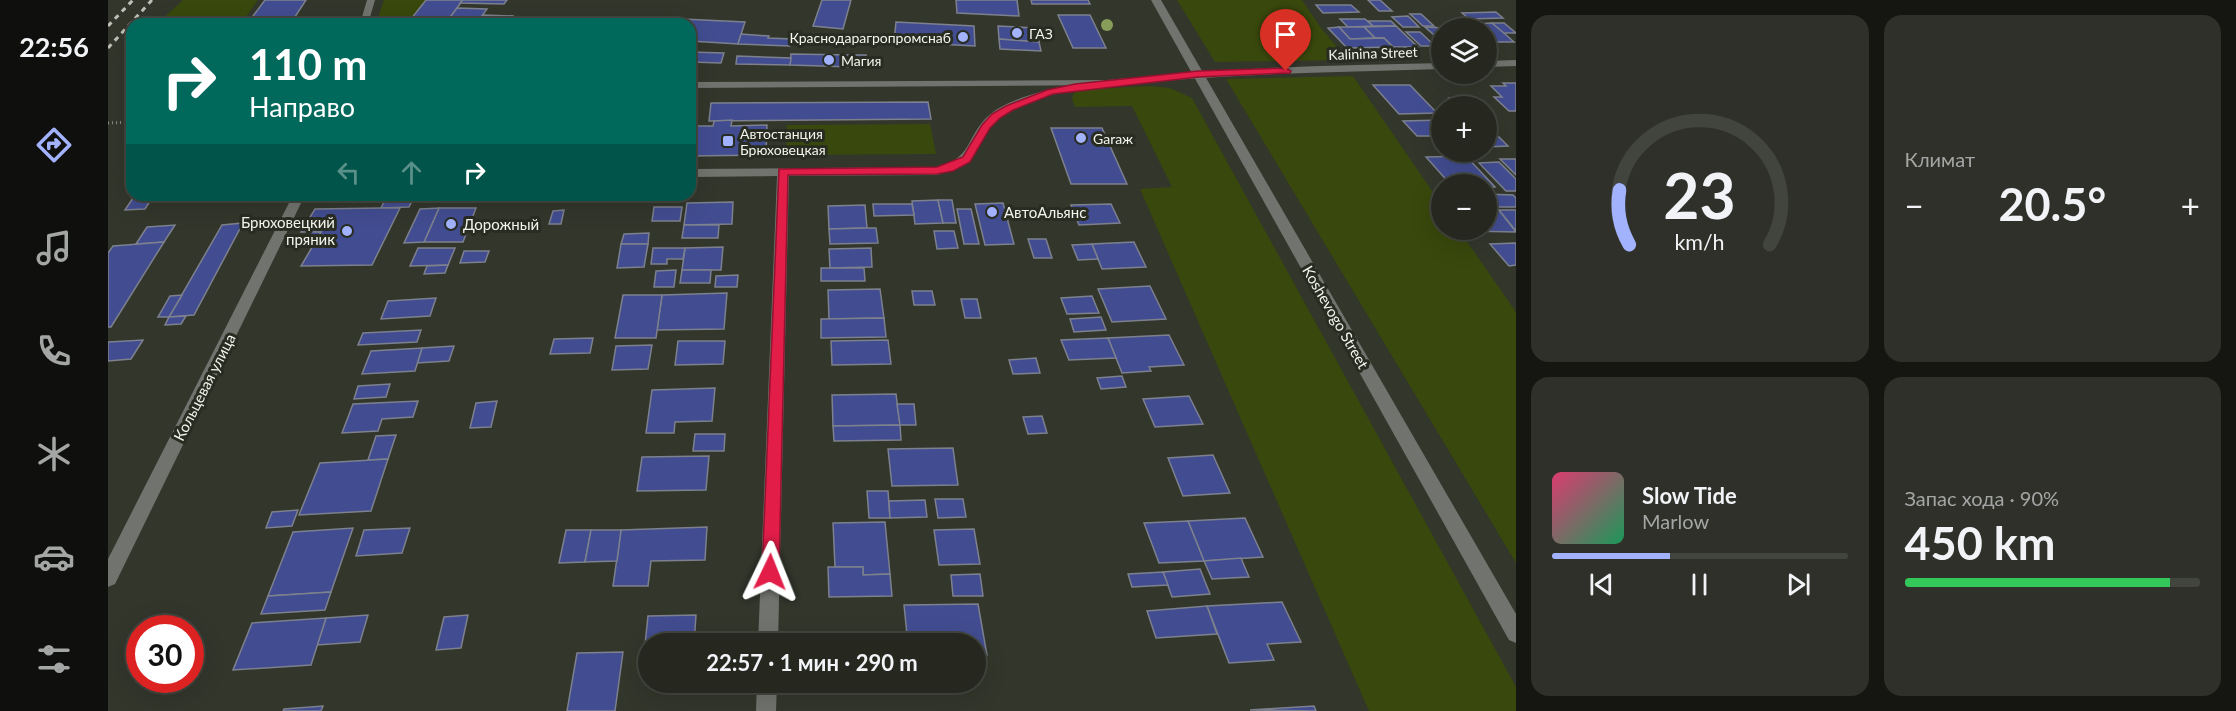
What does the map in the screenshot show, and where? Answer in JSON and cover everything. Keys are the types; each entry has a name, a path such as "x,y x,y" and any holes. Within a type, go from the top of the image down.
{"street":[{"name":"Koshevogo Street","path":"1156,0 1516,633"},
{"path":"1497,64 1516,63"},
{"name":"Kalinina Street","path":"696,172 937,171 950,168 967,159 990,122 1010,108 1050,92 1116,82 1198,74 1431,66"},
{"path":"768,633 783,172"},
{"name":"Кольцевая улица","path":"108,578 296,201"},
{"path":"766,711 767,693"}],"lane":[{"path":"366,18 371,0"},
{"path":"696,86 1116,82"}],"path":[{"path":"108,123 126,122"}],"green space":[{"path":"183,0 258,0 245,18 164,18"},
{"path":"384,0 426,0 412,18 378,18"},
{"path":"1177,0 1302,0 1321,28 1348,60 1215,62"},
{"path":"1353,76 1431,189 1431,240 1466,240 1516,312 1516,563 1226,79"},
{"path":"1148,86 1170,88 1192,98 1516,687 1516,711 1369,711 1140,189 1172,187 1132,106 1075,107 1072,99 1073,94 1079,90"},
{"path":"930,124 936,154 786,155 787,125"}],"building":[{"path":"265,0 306,0 294,18 252,18"},
{"path":"426,0 463,0 450,18 412,18"},
{"path":"463,0 507,0 504,4 460,3"},
{"path":"822,0 851,0 843,29 813,26"},
{"path":"956,0 1017,0 1019,16 957,13"},
{"path":"1031,0 1088,0 1090,4 1032,4"},
{"path":"1368,0 1380,0 1392,11 1379,11"},
{"path":"1316,5 1351,5 1359,12 1323,13"},
{"path":"457,8 487,9 480,18 450,18"},
{"path":"1496,12 1503,18 1468,18 1462,13"},
{"path":"1410,14 1421,14 1431,23 1431,26 1423,26"},
{"path":"483,15 513,16 512,18 481,18"},
{"path":"1058,15 1090,15 1106,48 1073,48"},
{"path":"1408,16 1419,27 1403,27 1392,17"},
{"path":"1340,19 1365,19 1373,26 1348,27"},
{"path":"696,20 745,22 738,44 696,41"},
{"path":"1368,21 1391,21 1396,26 1373,26"},
{"path":"896,22 974,26 975,46 894,42"},
{"path":"1497,23 1504,23 1516,33 1504,33 1497,27"},
{"path":"998,26 1037,28 1039,42 999,39"},
{"path":"1396,26 1418,47 1393,47 1384,38 1375,38 1364,27"},
{"path":"1339,27 1364,27 1375,38 1350,39"},
{"path":"1339,27 1350,39 1384,38 1393,47 1347,48 1328,28"},
{"path":"1497,27 1514,42 1497,42"},
{"path":"1406,32 1420,32 1431,42 1431,46 1421,46"},
{"path":"741,34 792,39 790,46 738,44"},
{"path":"999,39 1039,42 1041,51 1000,49"},
{"path":"696,52 724,53 721,63 696,62"},
{"path":"791,54 852,55 852,67 790,65"},
{"path":"852,55 866,55 866,67 852,67"},
{"path":"737,56 791,58 790,65 736,64"},
{"path":"1503,83 1516,83 1516,111 1509,111 1497,100 1497,97 1502,97 1491,86 1506,86"},
{"path":"1373,85 1410,85 1431,107 1431,113 1399,114"},
{"path":"928,102 931,119 709,121 711,103"},
{"name":"Автостанция Брюховецкая","path":"732,120 731,126 767,125 766,155 696,156 696,126 713,126 714,121"},
{"path":"1431,120 1431,136 1417,136 1403,121"},
{"path":"1051,128 1102,128 1127,184 1071,184"},
{"path":"1497,137 1499,137 1508,146 1497,146"},
{"path":"1426,157 1431,157 1431,162 1472,162 1483,174 1441,174"},
{"path":"1500,159 1516,159 1516,175"},
{"path":"1499,162 1516,179 1516,191 1506,191 1497,182 1497,174 1490,174 1479,163"},
{"path":"1497,194 1513,195 1516,198 1516,207 1497,207"},
{"path":"938,200 943,223 915,224 912,201"},
{"path":"938,200 952,200 956,223 943,223"},
{"path":"131,201 150,201 145,209 125,210"},
{"path":"384,201 412,201 409,207 381,208"},
{"path":"733,202 732,224 684,225 687,203"},
{"path":"1003,203 1014,244 985,245 975,204"},
{"path":"873,204 912,204 914,215 874,216"},
{"path":"1111,204 1120,223 1079,225 1071,205"},
{"path":"865,205 867,228 829,229 828,206"},
{"path":"654,207 682,207 680,221 652,221"},
{"path":"400,208 372,265 301,266 321,232 301,232 315,209"},
{"path":"439,208 476,208 463,242 424,242"},
{"path":"439,208 424,242 404,243 420,209"},
{"path":"957,209 971,209 979,244 964,244"},
{"path":"564,210 561,224 549,224 553,211"},
{"path":"1497,210 1499,210 1516,232 1497,232"},
{"path":"1499,210 1516,210 1516,231"},
{"path":"243,223 194,315 169,317 222,225"},
{"path":"175,225 164,242 136,244 147,227"},
{"path":"684,225 719,225 718,238 682,238"},
{"path":"876,228 878,243 830,244 829,229"},
{"path":"934,231 954,231 958,248 937,249"},
{"path":"309,232 321,232 316,240 304,241"},
{"path":"649,233 648,244 621,244 624,234"},
{"path":"1028,239 1046,239 1052,258 1034,258"},
{"path":"164,242 111,327 108,327 108,253 113,246"},
{"path":"1134,242 1146,267 1102,269 1092,244"},
{"path":"1516,243 1516,265 1509,266 1490,244"},
{"path":"621,244 648,244 644,267 617,268"},
{"path":"1092,244 1098,259 1078,260 1072,245"},
{"path":"723,247 721,270 682,270 685,248"},
{"path":"418,248 455,248 448,265 410,266"},
{"path":"653,248 685,248 683,259 667,259 667,264 651,264"},
{"path":"871,248 872,267 830,268 829,249"},
{"path":"464,251 489,251 485,262 460,263"},
{"path":"448,265 445,273 424,274 427,266"},
{"path":"821,268 864,268 865,281 821,281"},
{"path":"676,270 674,287 654,287 656,271"},
{"path":"682,270 711,270 710,283 680,283"},
{"path":"738,275 737,287 715,287 716,276"},
{"path":"1150,286 1166,319 1112,322 1098,289"},
{"path":"880,289 884,318 829,319 828,290"},
{"path":"912,291 932,291 935,305 914,305"},
{"path":"727,293 724,329 657,330 662,295"},
{"path":"182,295 169,317 158,317 170,296"},
{"path":"623,295 662,295 656,338 615,338"},
{"path":"1092,296 1099,313 1067,314 1061,298"},
{"path":"436,298 430,316 381,319 388,301"},
{"path":"961,299 977,299 981,318 965,318"},
{"path":"186,316 181,324 165,325 169,317"},
{"path":"1101,317 1106,330 1074,332 1070,319"},
{"path":"884,318 886,337 821,338 821,319"},
{"path":"421,330 417,342 358,345 363,333"},
{"path":"1169,335 1184,365 1149,367 1151,371 1122,373 1108,338"},
{"path":"593,338 590,353 550,354 554,339"},
{"path":"1108,338 1116,358 1069,360 1061,340"},
{"path":"143,340 131,359 108,361 108,342"},
{"path":"888,340 891,364 832,365 831,341"},
{"path":"678,341 725,341 723,364 675,365"},
{"path":"652,345 648,369 612,370 616,346"},
{"path":"454,346 449,361 417,363 422,348"},
{"path":"422,348 415,371 362,374 371,351"},
{"path":"1036,358 1040,373 1013,374 1009,360"},
{"path":"1122,376 1126,387 1101,389 1097,378"},
{"path":"390,384 386,397 354,399 358,386"},
{"path":"715,388 712,421 675,422 674,433 646,433 652,390"},
{"path":"896,394 900,425 833,426 832,395"},
{"path":"1189,396 1203,424 1155,427 1143,399"},
{"path":"418,401 413,417 382,419 378,431 342,433 353,404"},
{"path":"497,401 491,427 470,428 476,403"},
{"path":"897,404 914,404 916,425 900,425"},
{"path":"1042,416 1047,433 1028,434 1023,417"},
{"path":"900,425 901,440 834,441 833,426"},
{"path":"695,434 725,434 724,451 693,451"},
{"path":"396,435 388,459 368,460 376,436"},
{"path":"953,448 958,485 892,486 888,449"},
{"path":"1213,455 1230,493 1183,496 1168,458"},
{"path":"709,456 706,490 637,491 642,457"},
{"path":"388,459 371,511 299,515 320,463"},
{"path":"867,491 888,491 890,518 869,518"},
{"path":"935,499 963,499 966,517 938,518"},
{"path":"925,500 927,517 890,518 889,501"},
{"path":"298,510 292,526 266,528 272,512"},
{"path":"1245,518 1263,557 1204,561 1188,521"},
{"path":"1188,521 1204,561 1159,563 1144,523"},
{"path":"885,522 890,574 863,575 863,567 835,567 833,523"},
{"path":"707,527 705,560 651,561 648,586 613,586 621,530"},
{"path":"353,528 331,592 268,596 293,532"},
{"path":"410,528 402,553 356,556 364,530"},
{"path":"974,529 980,564 939,565 934,530"},
{"path":"566,530 591,530 585,562 559,563"},
{"path":"591,530 621,530 617,561 585,562"},
{"path":"1241,558 1249,577 1212,579 1204,561"},
{"path":"828,567 863,567 863,575 890,574 892,596 829,597"},
{"path":"1200,569 1210,594 1172,597 1163,572"},
{"path":"1163,572 1168,585 1132,587 1128,574"},
{"path":"980,574 983,596 953,596 951,575"},
{"path":"331,592 325,610 261,614 268,596"},
{"path":"1282,602 1301,642 1267,644 1274,660 1229,663 1207,606"},
{"path":"978,604 983,633 907,633 904,605"},
{"path":"1207,606 1217,634 1156,638 1147,611"},
{"path":"368,615 360,642 317,645 326,618"},
{"path":"468,615 461,648 436,650 444,617"},
{"path":"696,615 695,633 646,633 648,616"},
{"path":"326,618 311,665 233,670 252,623"},
{"path":"623,652 615,711 567,711 577,653"},
{"path":"323,706 321,711 283,711 284,709"},
{"path":"1314,706 1316,711 1250,710"}],"railway":[{"path":"108,26 133,0"},
{"path":"136,18 152,0"},
{"path":"108,48 126,28"}],"place":[{"name":"ГАЗ","path":"1017,33"},
{"name":"Краснодарагропромснаб","path":"963,37"},
{"name":"Магия","path":"829,60"},
{"name":"Garaж","path":"1081,138"},
{"name":"Автостанция Брюховецкая","path":"728,141"},
{"name":"АвтоАльянс","path":"992,212"},
{"name":"Дорожный","path":"451,224"},
{"name":"Брюховецкий пряник","path":"347,231"}],"route":[{"path":"770,572 783,172 937,171 958,165 967,159 986,127 996,116 1050,92 1075,87 1198,74 1286,71"}]}
